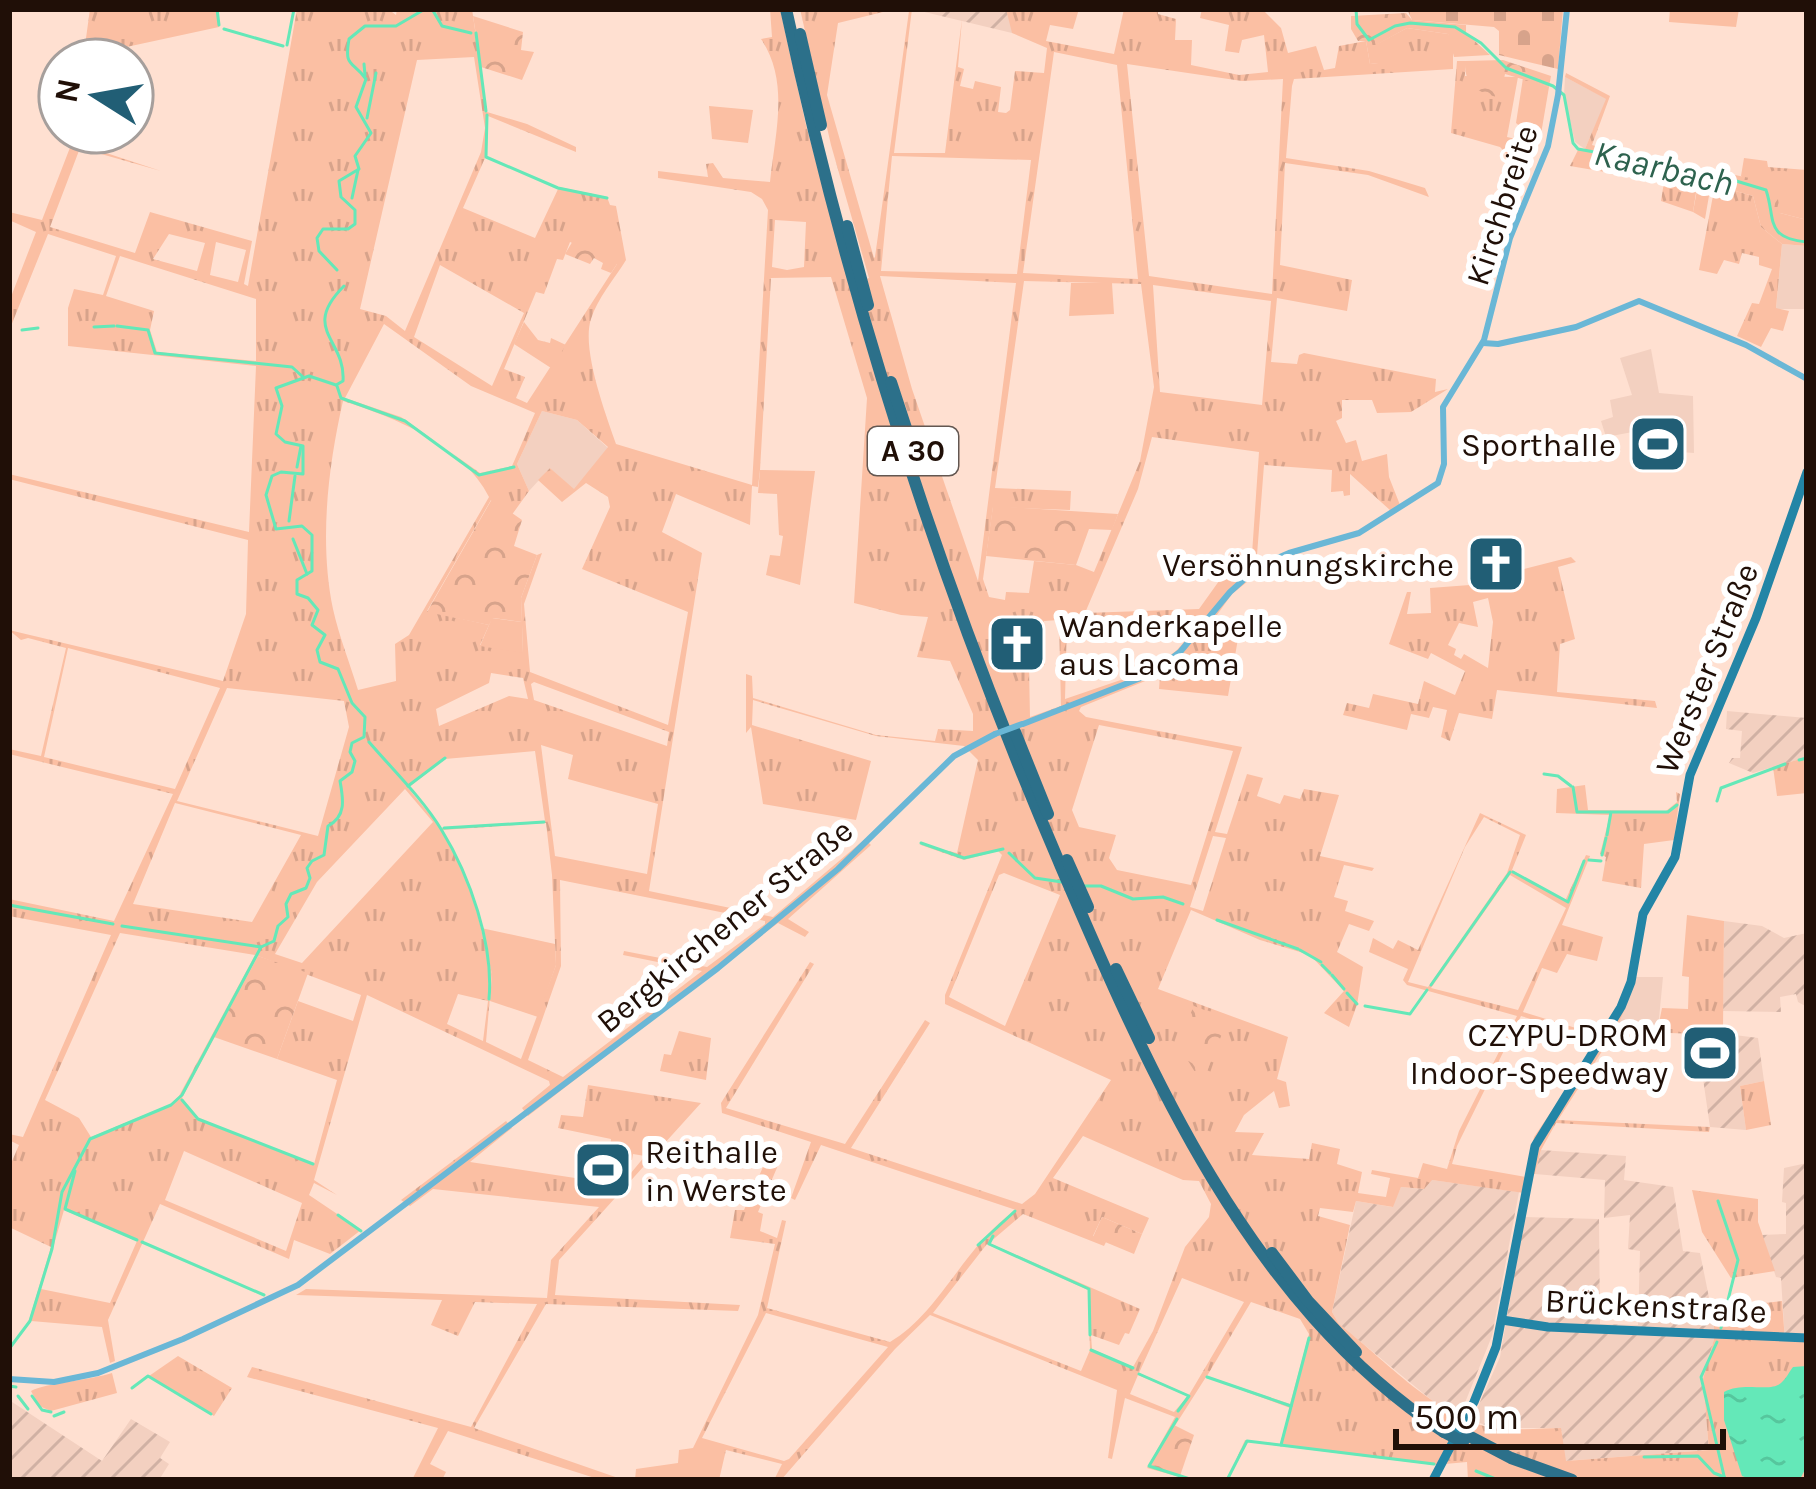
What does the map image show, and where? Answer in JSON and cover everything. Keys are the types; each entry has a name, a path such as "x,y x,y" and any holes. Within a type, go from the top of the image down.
{"highway":[{"name":"A 30","path":"790,9 843,247 901,440 976,657 1162,1083 1244,1228 1281,1281 1336,1344 1396,1398 1546,1480"},
{"name":"A 30","path":"1465,1439 1572,1480"}],"main road":[{"name":"Werster Straße","path":"1433,1480 1490,1366 1533,1152 1622,1007 1645,910 1675,857 1694,765 1794,518 1807,472"},
{"name":"Brückenstraße","path":"1502,1320 1547,1328 1807,1338"}],"street":[{"name":"Kirchbreite","path":"1444,472 1443,407 1484,343 1510,238 1548,146 1567,9"},
{"path":"1484,343 1576,327 1639,301 1746,345 1804,376"},
{"name":"Bergkirchener Straße","path":"9,1379 71,1380 114,1367 294,1287 718,968 851,857 953,756 995,734 1151,674 1180,652 1230,592 1259,566 1359,533 1432,489 1444,472"}],"shaded area":[{"path":"912,9 1006,9 1013,29 1012,33"},
{"path":"1565,77 1607,99 1585,149 1575,142 1564,95"},
{"path":"1782,244 1807,246 1807,309 1776,309"},
{"path":"1651,349 1659,393 1693,396 1694,453 1641,449 1638,431 1606,437 1601,421 1613,417 1610,400 1632,395 1620,358"},
{"path":"542,411 577,420 608,448 574,490 550,468 529,491 517,464"},
{"path":"1727,711 1807,718 1804,758 1753,773 1729,763 1740,758 1742,731 1726,729"},
{"path":"1724,921 1762,926 1784,938 1807,933 1807,1007 1798,1002 1796,994 1780,997 1781,1012 1723,1011"},
{"path":"1632,977 1663,977 1658,1029 1617,1025"},
{"path":"1696,1030 1758,1038 1764,1081 1740,1086 1746,1130 1710,1127"},
{"path":"1541,1150 1626,1156 1624,1180 1673,1187 1683,1251 1700,1253 1716,1332 1703,1379 1709,1450 1565,1461 1561,1428 1493,1428 1472,1420 1500,1357 1524,1217 1599,1219 1600,1324 1638,1325 1640,1251 1628,1249 1630,1215 1604,1218 1605,1180 1535,1174"},
{"path":"1807,1163 1807,1341 1785,1342 1781,1278 1776,1277 1762,1235 1786,1234 1784,1168"},
{"path":"1432,1180 1519,1192 1492,1336 1460,1415 1435,1403 1339,1324 1332,1312 1356,1201 1392,1207 1401,1187 1423,1189"},
{"path":"9,1400 102,1461 131,1419 170,1442 160,1458 169,1464 159,1480 9,1480"}],"green space":[{"path":"90,9 216,9 219,27 156,41 156,36 86,36"},
{"path":"297,9 388,9 396,15 397,9 472,9 487,112 527,124 576,147 576,152 488,116 485,158 463,208 535,238 559,187 607,197 616,206 626,260 594,311 589,347 616,444 752,485 768,210 751,192 658,178 658,171 708,177 706,164 713,163 723,178 770,182 778,90 761,39 772,37 770,9 780,9 850,285 869,278 831,145 800,9 912,9 894,153 945,153 962,19 960,86 973,89 975,81 1001,87 998,112 1010,110 1015,71 1044,73 1047,48 1012,33 1006,9 1079,9 1073,29 1050,25 1046,41 1114,54 1124,9 1158,9 1158,14 1176,19 1175,40 1192,40 1191,65 1239,75 1268,72 1264,35 1242,40 1239,53 1225,51 1229,25 1200,18 1202,9 1262,9 1281,28 1288,53 1316,46 1324,70 1335,68 1339,46 1366,41 1370,64 1378,63 1377,44 1407,28 1448,34 1453,41 1453,69 1294,79 1292,86 1286,158 1369,171 1425,188 1429,197 1368,175 1285,163 1280,265 1352,280 1347,311 1277,298 1271,362 1297,364 1304,353 1436,379 1435,392 1448,389 1411,412 1377,413 1372,400 1342,400 1342,418 1336,421 1346,443 1356,440 1362,461 1387,454 1389,477 1400,505 1391,511 1350,474 1350,495 1344,496 1343,491 1331,492 1332,470 1264,465 1257,555 1267,566 1232,594 1204,633 1239,633 1228,696 1159,689 1160,675 1079,711 1086,717 1242,747 1215,832 1227,834 1247,774 1263,778 1257,796 1280,804 1284,795 1300,799 1304,789 1339,795 1320,856 1374,868 1344,865 1334,897 1348,901 1345,911 1374,921 1369,931 1349,924 1337,952 1363,967 1349,1027 1324,1013 1344,991 1310,955 1260,940 1191,910 1158,989 1288,1037 1277,1079 1286,1082 1290,1106 1279,1108 1274,1091 1244,1115 1235,1132 1264,1133 1252,1155 1309,1159 1312,1143 1340,1149 1337,1164 1362,1172 1358,1193 1386,1197 1390,1178 1371,1174 1372,1170 1418,1178 1423,1163 1447,1169 1459,1131 1517,1016 1407,985 1403,980 1408,969 1369,952 1373,938 1393,949 1398,940 1418,950 1480,813 1526,835 1512,870 1565,901 1586,855 1590,856 1562,925 1603,937 1597,961 1567,954 1557,973 1542,968 1523,1012 1599,1035 1626,1006 1618,1025 1658,1028 1662,1008 1688,1009 1689,977 1682,976 1687,915 1724,921 1723,1030 1697,1030 1697,1034 1615,1031 1558,1120 1710,1127 1709,1132 1556,1123 1535,1174 1526,1174 1534,1137 1599,1041 1521,1016 1452,1164 1526,1177 1524,1193 1432,1180 1424,1189 1401,1187 1393,1207 1356,1201 1353,1212 1320,1208 1318,1216 1350,1225 1332,1312 1339,1324 1393,1370 1454,1414 1495,1428 1561,1428 1566,1461 1709,1450 1703,1379 1714,1324 1718,1320 1750,1324 1765,1303 1782,1301 1785,1341 1807,1341 1807,1480 1468,1480 1467,1462 1434,1465 1248,1442 1227,1480 1245,1440 1280,1444 1290,1408 1206,1377 1150,1465 1196,1480 1191,1480 1147,1468 1175,1417 1125,1398 1112,1459 1108,1458 1117,1390 930,1315 781,1480 774,1480 782,1464 726,1450 719,1480 635,1480 636,1469 678,1463 679,1450 693,1448 758,1315 775,1244 730,1238 735,1210 744,1210 767,1158 779,1163 758,1212 763,1214 760,1231 777,1238 782,1220 786,1221 767,1308 890,1342 924,1314 982,1241 1016,1210 821,1145 795,1200 791,1198 811,1142 722,1113 721,1103 810,962 814,964 726,1108 845,1144 925,1020 930,1023 851,1148 1022,1204 1035,1194 1111,1080 945,1004 1002,855 998,851 964,860 918,844 957,853 978,760 964,746 876,736 753,700 752,725 871,761 856,820 763,804 751,727 746,733 746,674 752,676 753,698 876,735 935,741 938,729 973,731 973,714 950,661 917,657 928,617 854,603 867,398 831,277 771,278 760,470 758,487 752,486 750,525 676,494 662,532 702,553 649,891 773,917 865,839 871,845 788,919 809,932 805,937 778,923 528,1116 522,1108 549,1081 367,995 314,1180 337,1195 314,1183 309,1195 361,1230 330,1254 294,1240 289,1259 160,1204 108,1320 115,1361 110,1363 102,1327 31,1321 9,1351 29,1320 51,1247 9,1227 9,1168 19,1145 9,1140 9,1134 23,1137 111,935 9,916 9,899 114,921 173,794 9,754 9,749 41,756 66,648 21,640 9,630 223,681 246,614 248,540 9,479 9,474 249,532 256,366 68,346 68,308 74,289 103,295 116,256 48,234 9,331 9,302 36,232 9,220 9,212 42,220 67,156 77,156 50,227 135,253 150,212 252,241 244,284 248,286","holes":["909,11 874,258 827,95 838,23","1054,52 1117,65 1138,279 1023,273","474,57 485,128 481,152 405,331 386,316 360,309 417,60","1127,64 1242,81 1283,79 1272,294 1149,276","892,156 1031,160 1017,274 881,271","775,220 806,222 804,267 772,267","169,234 205,243 197,271 153,259","216,242 246,250 238,282 210,275","570,242 617,264 527,403 516,398 525,377 504,369 536,292 544,294 557,259 563,260","120,256 256,299 256,361 157,352 150,330 154,311 106,296","440,265 524,313 492,386 414,337","880,276 1016,283 978,581 912,389","1024,281 1141,284 1154,387 1140,461 1094,572 1076,565 1034,561 1029,593 1006,592 1005,600 989,597 983,579 993,507 1070,510 1071,491 995,488","1153,285 1271,301 1262,405 1160,392","384,324 471,386 535,413 512,466 480,473 447,450 463,462 489,497 409,635 395,644 396,681 358,690 333,609 327,558 330,478 343,401 443,446 401,417 345,398","542,411 577,420 608,447 574,489 550,468 538,480 562,502 586,483 608,497 610,507 582,569 688,612 668,725 530,672 524,604 542,553 537,555 521,598 523,652 480,645 489,625 427,611 491,500 511,516 529,491 517,464","1152,437 1259,452 1252,554 1224,574 1199,609 1085,613 1138,489","1200,617 1202,621 1177,650 1153,669 1065,699 1067,620","1059,620 1061,706 1030,717 1029,667 1045,665 1044,621","68,648 220,688 175,789 44,757","491,673 523,678 528,699 509,696 439,726 436,709 489,683","531,684 669,732 667,746 534,700","227,688 344,701 349,727 318,836 177,801","1099,725 1233,751 1191,885 1117,870 1109,858 1116,835 1079,827 1072,810","541,745 573,755 568,779 658,804 647,874 555,856","535,751 545,821 441,828 408,788 445,759","405,789 433,822 302,963 275,954 317,882","175,803 301,835 252,922 133,904","1484,817 1520,835 1507,873 1428,987 1408,982 1465,847","546,823 556,965 521,1059 486,1042 492,974 472,891 442,830","1213,836 1226,838 1203,911 1190,907","1004,873 1060,895 1005,1026 949,997 999,875","1510,875 1566,908 1518,1010 1431,988","560,880 765,921 707,967 624,951 623,955 702,971 563,1077 528,1060 561,966","120,933 255,955 171,1104 91,1137 79,1118 45,1100","258,956 361,995 353,1021 298,1001 277,1059 337,1080 314,1164 199,1119 182,1098","458,994 488,1001 483,1041 447,1024","1083,1136 1183,1180 1199,1181 1211,1204 1209,1217 1185,1247 1153,1331 1133,1367 1092,1349 1091,1335 1119,1345 1140,1309 989,1243 1023,1214 1104,1246 1106,1242 1093,1236 1102,1217 1142,1234 1149,1218 1053,1178","184,1151 302,1203 286,1251 165,1200","64,1210 137,1241 110,1303 41,1289","987,1244 1088,1290 1090,1350 1081,1371 933,1313","1182,1278 1244,1302 1189,1395 1139,1373","1251,1302 1300,1319 1309,1334 1290,1404 1207,1376","766,1313 888,1347 789,1459 702,1438","1138,1375 1187,1396 1174,1412 1130,1394"]},
{"path":"1407,9 1563,9 1558,69 1499,55 1499,31 1494,27 1412,20"},
{"path":"1670,9 1739,9 1736,27 1669,22"},
{"path":"1406,13 1412,20 1466,25 1466,33 1490,55 1454,57 1448,34 1407,28 1378,44 1379,63 1370,64 1366,41 1358,41 1351,29 1351,16"},
{"path":"473,16 523,32 521,50 534,52 522,80 481,67"},
{"path":"1503,60 1551,76 1549,87 1505,74 1500,98 1470,82 1465,61"},
{"path":"1457,61 1465,61 1465,76 1518,77 1507,137 1538,144 1514,205 1504,201 1510,185 1501,181 1510,157 1500,147 1451,133"},
{"path":"1566,73 1610,96 1592,145 1622,154 1621,159 1699,173 1693,212 1661,201 1664,182 1570,166 1578,150 1585,149 1606,99 1565,77"},
{"path":"1523,78 1549,87 1541,134 1525,131 1516,123"},
{"path":"709,106 753,110 748,143 712,139"},
{"path":"1744,158 1767,161 1768,167 1807,170 1807,220 1780,213 1741,176"},
{"path":"1701,168 1764,181 1777,192 1780,213 1807,220 1807,246 1782,244 1761,227 1753,196 1711,184 1705,219 1693,212"},
{"path":"1715,185 1753,196 1761,227 1782,244 1776,308 1789,311 1783,331 1771,328 1761,347 1737,336 1752,303 1759,304 1772,269 1759,265 1759,257 1742,253 1739,264 1724,260 1717,274 1699,270"},
{"path":"577,234 618,250 611,273 601,269 603,263 594,258 590,264 565,254"},
{"path":"1071,283 1112,283 1114,314 1069,316"},
{"path":"524,322 538,340 550,343 551,338 566,345 551,368 514,344"},
{"path":"760,470 815,471 800,585 766,575 770,555 780,556 783,536 779,535 777,494 758,493"},
{"path":"492,499 522,520 514,546 537,555 521,598 522,622 493,618 489,625 427,612"},
{"path":"993,506 1118,514 1112,530 1089,529 1076,565 986,556"},
{"path":"1571,557 1576,562 1558,567 1575,639 1560,644 1557,692 1655,701 1657,708 1497,690 1492,719 1459,713 1450,741 1441,737 1447,710 1433,707 1429,718 1411,714 1407,730 1343,715 1347,703 1369,708 1373,694 1418,704 1424,681 1455,695 1465,671 1431,653 1428,659 1389,644 1407,592 1411,592 1407,614 1431,613 1430,588 1483,584 1489,578","holes":["1488,598 1493,622 1488,668 1464,654 1461,659 1454,655 1456,649 1448,645 1459,623 1478,627 1473,602"]},
{"path":"492,618 522,622 523,653 480,646"},
{"path":"1807,757 1807,793 1777,796 1773,767"},
{"path":"1585,785 1588,810 1666,811 1677,802 1676,792 1680,794 1674,840 1644,844 1641,888 1602,881 1606,857 1600,854 1610,815 1556,813 1557,789"},
{"path":"481,928 555,944 556,965 538,1017 490,1001 492,974"},
{"path":"258,956 308,973 277,1059 214,1037"},
{"path":"1194,1006 1228,1019 1205,1076 1195,1072 1177,1043"},
{"path":"679,1031 711,1038 706,1080 660,1071 664,1054 671,1055"},
{"path":"1764,1081 1771,1125 1746,1130 1740,1086"},
{"path":"588,1085 701,1103 559,1260 555,1295 740,1305 738,1311 546,1304 474,1428 624,1480 601,1480 448,1431 430,1464 446,1472 442,1480 412,1480 438,1428 247,1377 252,1367 471,1427 537,1304 475,1302 458,1336 431,1325 442,1300 296,1295 306,1289 547,1298 551,1260 599,1207 433,1189 410,1206 401,1200 506,1121 512,1128 470,1162 621,1185 645,1156 633,1154 632,1160 609,1157 611,1139 558,1128 561,1115 583,1117"},
{"path":"1692,1190 1758,1199 1758,1222 1775,1271 1731,1278 1702,1232"},
{"path":"1102,1217 1142,1234 1134,1254 1093,1237"},
{"path":"178,1356 232,1388 214,1416 149,1376"},
{"path":"112,1373 117,1393 51,1411 39,1406 31,1391 47,1386"},
{"path":"1174,1425 1194,1435 1180,1476 1150,1465"}],"water":[{"path":"1807,1366 1807,1466 1800,1479 1742,1476 1724,1420 1724,1392 1776,1386 1793,1367"}],"waterway":[{"path":"217,9 219,25"},
{"path":"287,45 294,9"},
{"path":"337,270 319,251 317,238 323,229 348,229 355,224 355,210 341,197 339,181 359,169 355,156 371,133 356,107 366,79 348,59 349,39 365,26 396,26 425,9"},
{"path":"432,9 442,26 471,33"},
{"name":"Kaarbach","path":"1356,9 1357,24 1369,40 1410,23 1455,27 1481,43 1506,68 1564,95 1578,149 1713,174 1766,190 1778,231 1807,242"},
{"path":"224,29 283,46"},
{"path":"476,33 486,111"},
{"path":"364,64 365,75"},
{"path":"367,118 376,73"},
{"path":"487,115 486,157 558,188 607,198"},
{"path":"352,198 358,170"},
{"path":"9,1349 30,1321 52,1249 62,1192 90,1139 171,1105 182,1095 261,947 274,941 278,926 288,917 286,904 291,894 306,888 307,868 324,855 328,826 341,812 340,781 352,772 352,743 364,737 365,717 352,703 338,669 320,662 317,650 325,635 312,625 318,610 297,594 297,580 312,571 312,535 302,526 276,529 266,495 272,476 303,474 303,446 285,442 276,434 282,406 276,388 309,376 336,385 343,381 325,324 331,301 344,286"},
{"path":"94,327 114,326"},
{"path":"117,326 148,330 155,353 292,367 303,377"},
{"path":"22,330 38,328"},
{"path":"337,386 341,398 405,421 479,475 514,467"},
{"path":"297,467 301,446"},
{"path":"289,521 295,476"},
{"path":"293,539 307,574"},
{"path":"369,742 416,795 452,848 484,934 489,999"},
{"path":"408,786 445,758"},
{"path":"1799,760 1807,758"},
{"path":"1717,801 1721,788 1785,764"},
{"path":"1544,774 1558,776 1571,786"},
{"path":"1573,787 1577,812 1610,812"},
{"path":"1607,835 1611,812 1668,812 1677,805"},
{"path":"444,828 544,822"},
{"path":"1602,855 1606,838"},
{"path":"921,843 964,858 1003,849"},
{"path":"1009,853 1035,878 1062,882"},
{"path":"1589,860 1601,861"},
{"path":"1513,872 1568,902 1584,861"},
{"path":"1431,985 1510,872"},
{"path":"1083,886 1101,886 1133,899 1163,897 1183,904"},
{"path":"9,905 113,924"},
{"path":"1217,920 1298,949"},
{"path":"122,926 261,947"},
{"path":"1300,950 1321,962"},
{"path":"1322,965 1330,973"},
{"path":"1332,975 1344,989"},
{"path":"1365,1006 1410,1014 1427,990"},
{"path":"1347,993 1357,1004"},
{"path":"182,1100 198,1119 313,1164"},
{"path":"75,1171 65,1209 137,1240"},
{"path":"1718,1201 1738,1260 1721,1328"},
{"path":"978,1245 1015,1211"},
{"path":"338,1215 361,1231"},
{"path":"993,1236 989,1244 1089,1289 1090,1335"},
{"path":"142,1242 264,1295"},
{"path":"1281,1445 1309,1338"},
{"path":"1717,1342 1701,1377 1725,1480"},
{"path":"1091,1350 1133,1368"},
{"path":"1139,1374 1189,1396 1178,1411"},
{"path":"132,1388 148,1376 211,1414"},
{"path":"1207,1377 1291,1406"},
{"path":"9,1386 16,1387"},
{"path":"18,1396 28,1409"},
{"path":"32,1396 42,1410 51,1412"},
{"path":"54,1416 64,1412"},
{"path":"1177,1419 1149,1466 1193,1480"},
{"path":"1227,1480 1247,1441 1434,1464"},
{"path":"1644,1457 1698,1456 1724,1477"},
{"path":"1476,1471 1498,1480"}],"place":[{"name":"Sporthalle","path":"1658,444"},
{"name":"Versöhnungskirche","path":"1496,564"},
{"name":"Wanderkapelle aus Lacoma","path":"1017,644"},
{"name":"CZYPU-DROM Indoor-Speedway","path":"1710,1053"},
{"name":"Reithalle in Werste","path":"603,1170"}]}
